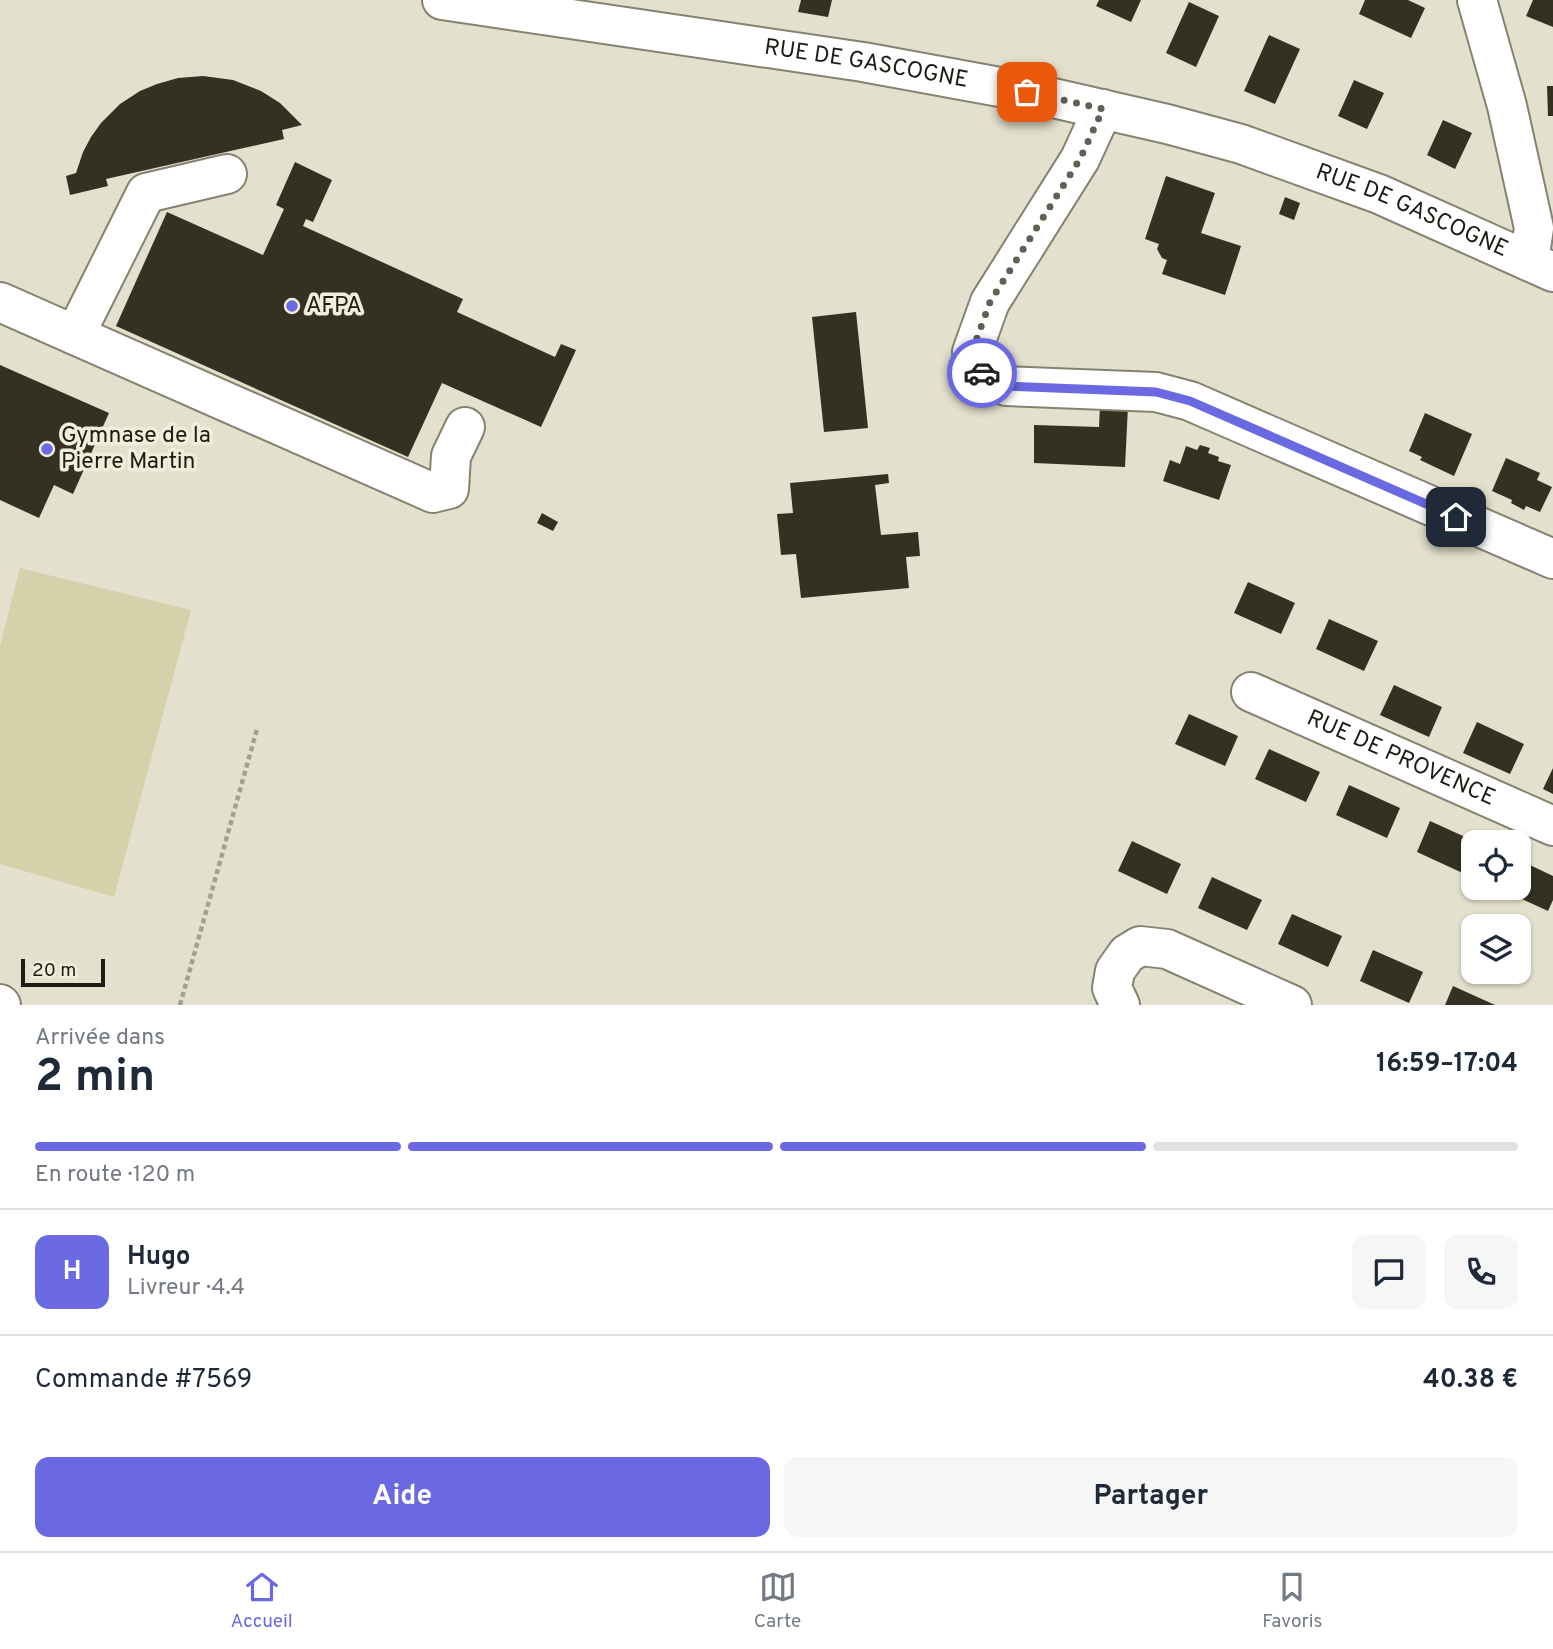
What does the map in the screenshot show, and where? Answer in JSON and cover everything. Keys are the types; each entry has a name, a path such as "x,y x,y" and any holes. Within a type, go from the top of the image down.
{"street":[{"name":"RUE DE GASCOGNE","path":"442,0 863,62 1027,92 1167,124 1241,144 1379,194 1541,267"},
{"path":"1477,0 1507,106 1541,267"},
{"path":"1103,109 1080,159 990,302 972,352 984,377 1006,386 1156,392 1190,401 1553,559"},
{"path":"75,335 146,193 227,174"},
{"path":"0,302 433,493 449,489 451,456 465,427"},
{"name":"RUE DE PROVENCE","path":"1251,692 1553,826"},
{"path":"1120,1005 1112,988 1115,971 1126,954 1140,946 1167,949 1292,1005"}],"path":[{"path":"180,1005 257,729"}],"shaded area":[{"path":"20,568 191,610 114,897 0,864 0,646"}],"building":[{"path":"801,0 832,0 828,17 798,12"},
{"path":"1099,0 1141,0 1131,22 1096,6"},
{"path":"1365,0 1408,0 1425,8 1411,38 1359,14"},
{"path":"1533,0 1553,0 1553,27 1526,16"},
{"path":"1189,2 1219,16 1196,67 1166,53"},
{"path":"1269,35 1300,49 1275,104 1244,91"},
{"path":"203,76 233,80 261,91 280,103 302,125 282,130 284,139 106,179 108,186 70,195 66,176 76,173 91,137 120,104 157,84 178,78"},
{"path":"1354,80 1384,93 1367,129 1338,116"},
{"path":"1547,86 1553,86 1553,116 1548,116"},
{"path":"1443,120 1472,133 1455,169 1427,155"},
{"name":"AFPA","path":"295,162 332,180 313,222 306,219 303,226 463,299 457,312 555,357 561,344 576,350 541,427 442,383 408,457 116,326 167,212 263,255 284,209 276,205"},
{"path":"1166,176 1215,193 1201,233 1241,246 1225,295 1162,274 1167,260 1162,258 1157,249 1159,244 1145,239"},
{"path":"1285,197 1300,203 1294,220 1279,214"},
{"path":"856,312 868,428 824,432 812,317"},
{"name":"Gymnase de la Pierre Martin","path":"0,365 109,413 73,494 54,485 39,518 0,500"},
{"path":"1100,405 1128,406 1125,467 1034,463 1034,425 1099,427"},
{"path":"1425,413 1472,434 1454,476 1420,460 1422,457 1409,451"},
{"path":"1200,445 1210,448 1208,453 1219,457 1218,461 1231,465 1219,500 1163,481 1170,460 1180,464 1186,446 1197,450"},
{"path":"1506,458 1540,473 1537,480 1552,487 1540,512 1526,506 1524,510 1511,503 1512,500 1492,491"},
{"path":"888,474 889,483 875,485 881,535 918,532 920,556 906,557 909,588 801,598 796,554 781,555 777,514 793,513 790,483"},
{"path":"542,513 558,522 553,531 537,523"},
{"path":"1248,582 1295,603 1281,634 1234,613"},
{"path":"1329,619 1378,641 1364,671 1316,649"},
{"path":"1394,685 1442,707 1429,737 1380,715"},
{"path":"1189,714 1238,736 1225,766 1175,744"},
{"path":"1477,722 1524,744 1510,774 1463,753"},
{"path":"1269,749 1320,772 1306,802 1255,779"},
{"path":"1553,768 1553,794 1543,789"},
{"path":"1349,785 1400,808 1387,838 1336,815"},
{"path":"1430,821 1461,835 1461,872 1417,852"},
{"path":"1132,841 1181,864 1167,894 1118,871"},
{"path":"1531,866 1553,876 1553,900 1548,911 1524,900 1531,900"},
{"path":"1212,877 1262,900 1247,930 1198,908"},
{"path":"1292,914 1342,936 1328,967 1278,944"},
{"path":"1373,950 1423,972 1409,1003 1360,981"},
{"path":"1453,986 1495,1005 1445,1005"}],"way so far":[{"path":"982,373 972,352 990,302 1080,159 1103,109 1027,92"}],"place":[{"name":"AFPA","path":"292,306"},
{"name":"Gymnase de la Pierre Martin","path":"47,449"}],"route":[{"path":"982,373 984,377 1006,386 1156,392 1190,401 1456,517"}]}
